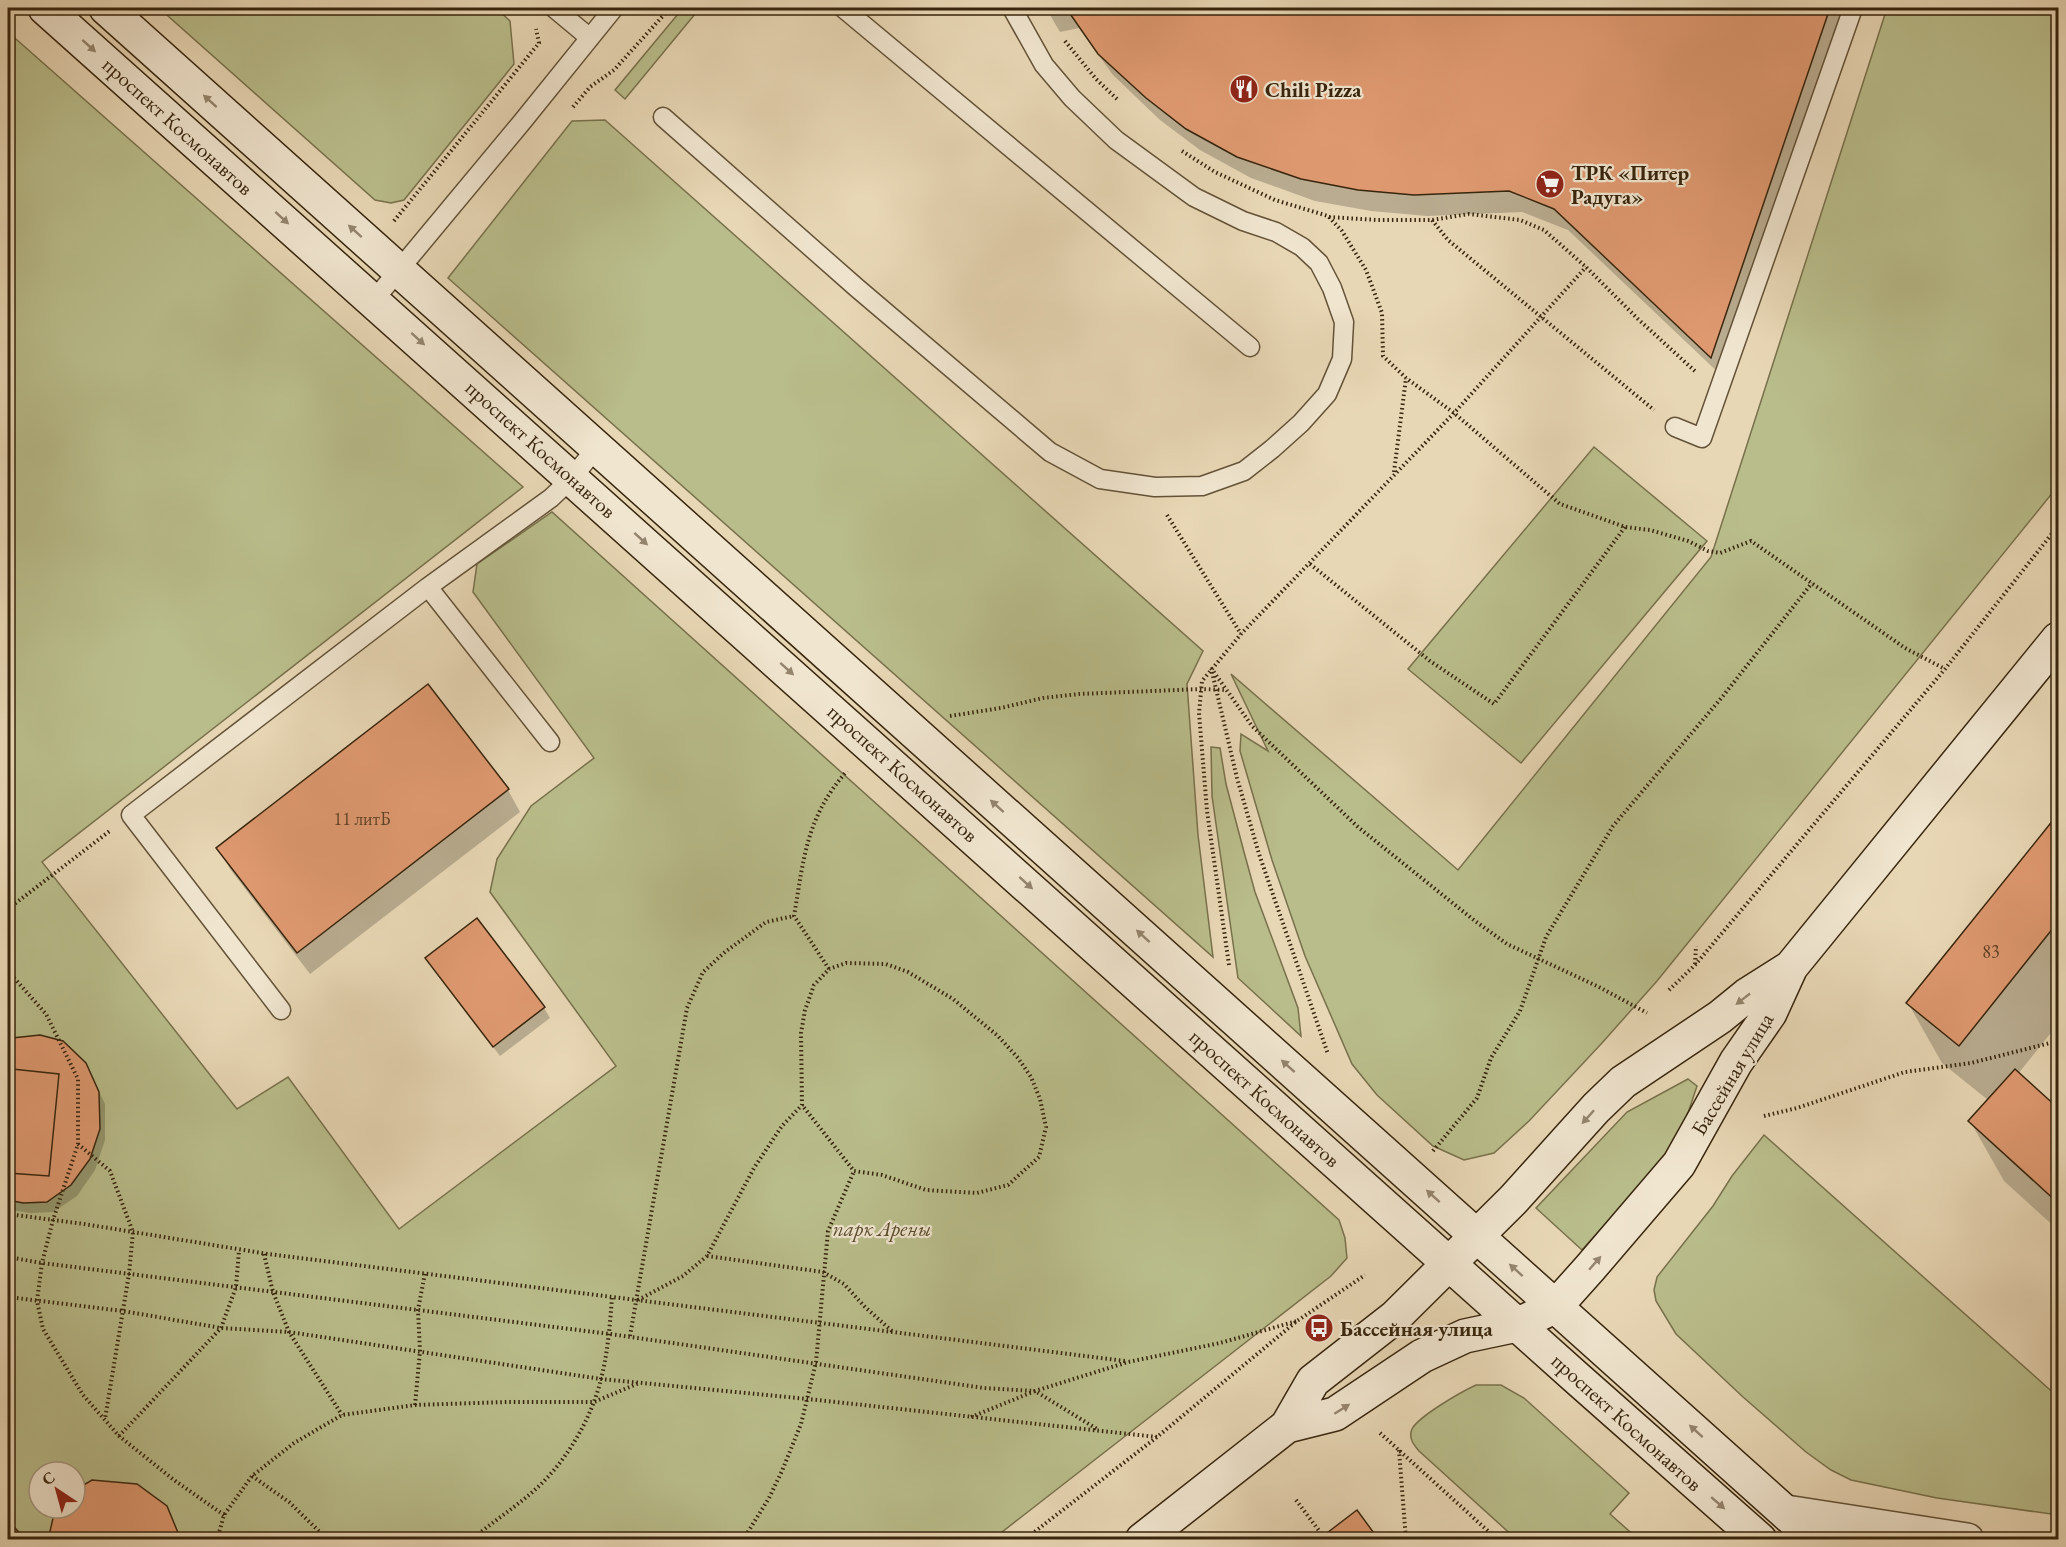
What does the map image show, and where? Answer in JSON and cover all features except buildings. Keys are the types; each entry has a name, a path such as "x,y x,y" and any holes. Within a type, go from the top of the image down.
{"street":[{"name":"проспект Космонавтов","path":"45,8 1760,1539"},
{"name":"проспект Космонавтов","path":"106,8 1816,1539"},
{"name":"Бассейная улица","path":"1287,1426 1335,1414 1422,1356 1465,1336 1517,1324 1556,1306 1679,1164 1736,1062 1770,1014 1791,967 2058,639"},
{"name":"Бассейная улица","path":"1142,1539 1287,1426 1313,1381 1395,1317 1513,1200 1596,1108 1623,1082 1720,1017 1747,994 1791,967"},
{"path":"1786,1512 1967,1539"}],"lane":[{"path":"554,8 590,38"},
{"path":"374,300 614,8"},
{"path":"843,8 1250,347"},
{"path":"663,117 857,288 1050,452 1100,479 1155,488 1202,486 1244,471 1301,423 1327,394 1342,359 1344,322 1332,288 1319,263 1302,247 1276,232 1243,221 1194,197 1116,140 1072,98 1044,65 1012,8"},
{"path":"1675,427 1702,438 1853,8"},
{"path":"281,1010 130,815 429,587 551,498 572,478 597,447"},
{"path":"429,587 550,742"}],"path":[{"path":"567,114 590,87 614,70 670,8"},
{"path":"390,226 539,43 536,26"},
{"path":"1062,36 1096,79 1119,101"},
{"path":"1180,150 1215,172 1275,200 1328,216 1377,220 1432,220 1469,214 1520,220 1544,230 1718,393"},
{"path":"1328,216 1342,231 1366,270 1382,313 1383,356 1406,378 1454,413 1560,504 1625,527 1650,530 1688,541 1708,551 1720,553 1751,541 1905,648 1945,669"},
{"path":"1432,220 1448,240 1675,427"},
{"path":"1230,975 1207,811 1199,713 1202,681 1241,634 1454,413 1586,267"},
{"path":"1394,473 1406,378"},
{"path":"1155,488 1167,514 1241,634"},
{"path":"1669,990 1695,964 1945,669 2058,526"},
{"path":"1310,564 1430,661 1494,704 1625,527"},
{"path":"1429,1156 1477,1098 1491,1058 1520,1011 1546,937 1613,826 1723,696 1812,583"},
{"path":"1211,669 1252,726 1358,827 1475,921 1507,944 1599,987 1647,1013"},
{"path":"1211,669 1237,778 1259,855 1329,1057"},
{"path":"940,718 1001,708 1043,698 1078,694 1226,690"},
{"path":"829,969 794,916 805,850 815,820 830,790 851,766"},
{"path":"8,909 130,815"},
{"path":"630,1336 687,1008 703,972 725,952 766,922 794,916"},
{"path":"1695,964 1696,946"},
{"path":"846,963 886,964 908,972 954,999 999,1036 1031,1077 1040,1099 1046,1127 1039,1157 1008,1185 977,1193 926,1190 882,1175 854,1171 802,1105 801,1033 805,1010 814,985 829,969 846,963"},
{"path":"8,971 46,1014 78,1079 78,1144 53,1220 42,1263 37,1301 43,1329 83,1395 119,1436 174,1480 224,1515"},
{"path":"1764,1116 1797,1108 1905,1072 1971,1063 2057,1044"},
{"path":"637,1300 683,1276 708,1256 754,1168 782,1126 802,1105"},
{"path":"78,1144 110,1171 133,1232 129,1274 105,1420"},
{"path":"743,1539 769,1498 801,1424 816,1362 828,1231 854,1171"},
{"path":"8,1214 264,1254 1128,1362"},
{"path":"119,1436 221,1328 236,1287 239,1250"},
{"path":"264,1254 273,1292 289,1332 342,1415"},
{"path":"708,1256 823,1272 844,1284 894,1333"},
{"path":"8,1257 630,1336 984,1388 1035,1390 1100,1431"},
{"path":"415,1405 420,1351 418,1310 425,1274"},
{"path":"1024,1539 1157,1437 1297,1321 1365,1275"},
{"path":"8,1297 123,1311 221,1328 289,1332 602,1379 1157,1437"},
{"path":"471,1539 531,1493 554,1468 576,1437 594,1402 602,1379 610,1334 612,1297"},
{"path":"970,1417 1035,1390 1128,1362 1220,1343 1297,1321"},
{"path":"217,1539 224,1515 252,1476 294,1443 342,1415 415,1405 594,1402 639,1382"},
{"path":"1380,1433 1498,1539"},
{"path":"1399,1449 1406,1539"},
{"path":"252,1476 289,1502 328,1539"},
{"path":"1296,1500 1323,1536"}],"green space":[{"path":"159,8 496,8 510,21 514,64 404,200 391,203 375,200"},
{"path":"683,8 700,8 625,99 615,90"},
{"path":"1887,8 2058,8 2058,486 1657,981 1529,1121 1494,1153 1464,1160 1433,1146 1377,1095 1352,1064 1305,956 1272,860 1240,751 1241,734 1268,751 1231,674 1458,870 1711,557"},
{"name":"парк Арены","path":"8,32 523,487 42,862 237,1109 288,1077 399,1229 616,1066 490,892 497,859 531,806 594,758 473,592 477,564 552,512 1339,1220 1345,1238 1347,1258 1331,1276 993,1539 8,1539"},
{"path":"605,120 1203,651 1187,684 1198,835 1213,957 448,278 572,121"},
{"path":"1594,447 1707,541 1521,763 1408,669"},
{"path":"1211,747 1220,748 1226,784 1255,892 1298,1008 1301,1036 1238,978 1212,796"},
{"path":"1688,1079 1697,1086 1681,1134 1673,1149 1582,1250 1536,1208 1627,1112"},
{"path":"1764,1135 2058,1397 2058,1515 1937,1498 1851,1480 1831,1470 1806,1452 1676,1334 1656,1301 1654,1290 1657,1277 1713,1206 1732,1176"},
{"path":"1476,1385 1501,1385 1524,1398 1629,1493 1610,1514 1638,1539 1516,1539 1419,1451 1411,1438 1412,1429 1416,1424 1441,1405"}],"place":[{"name":"Chili Pizza","path":"1244,89"},
{"name":"ТРК «Питер Радуга»","path":"1550,184"},
{"name":"Бассейная улица","path":"1319,1328"}]}
